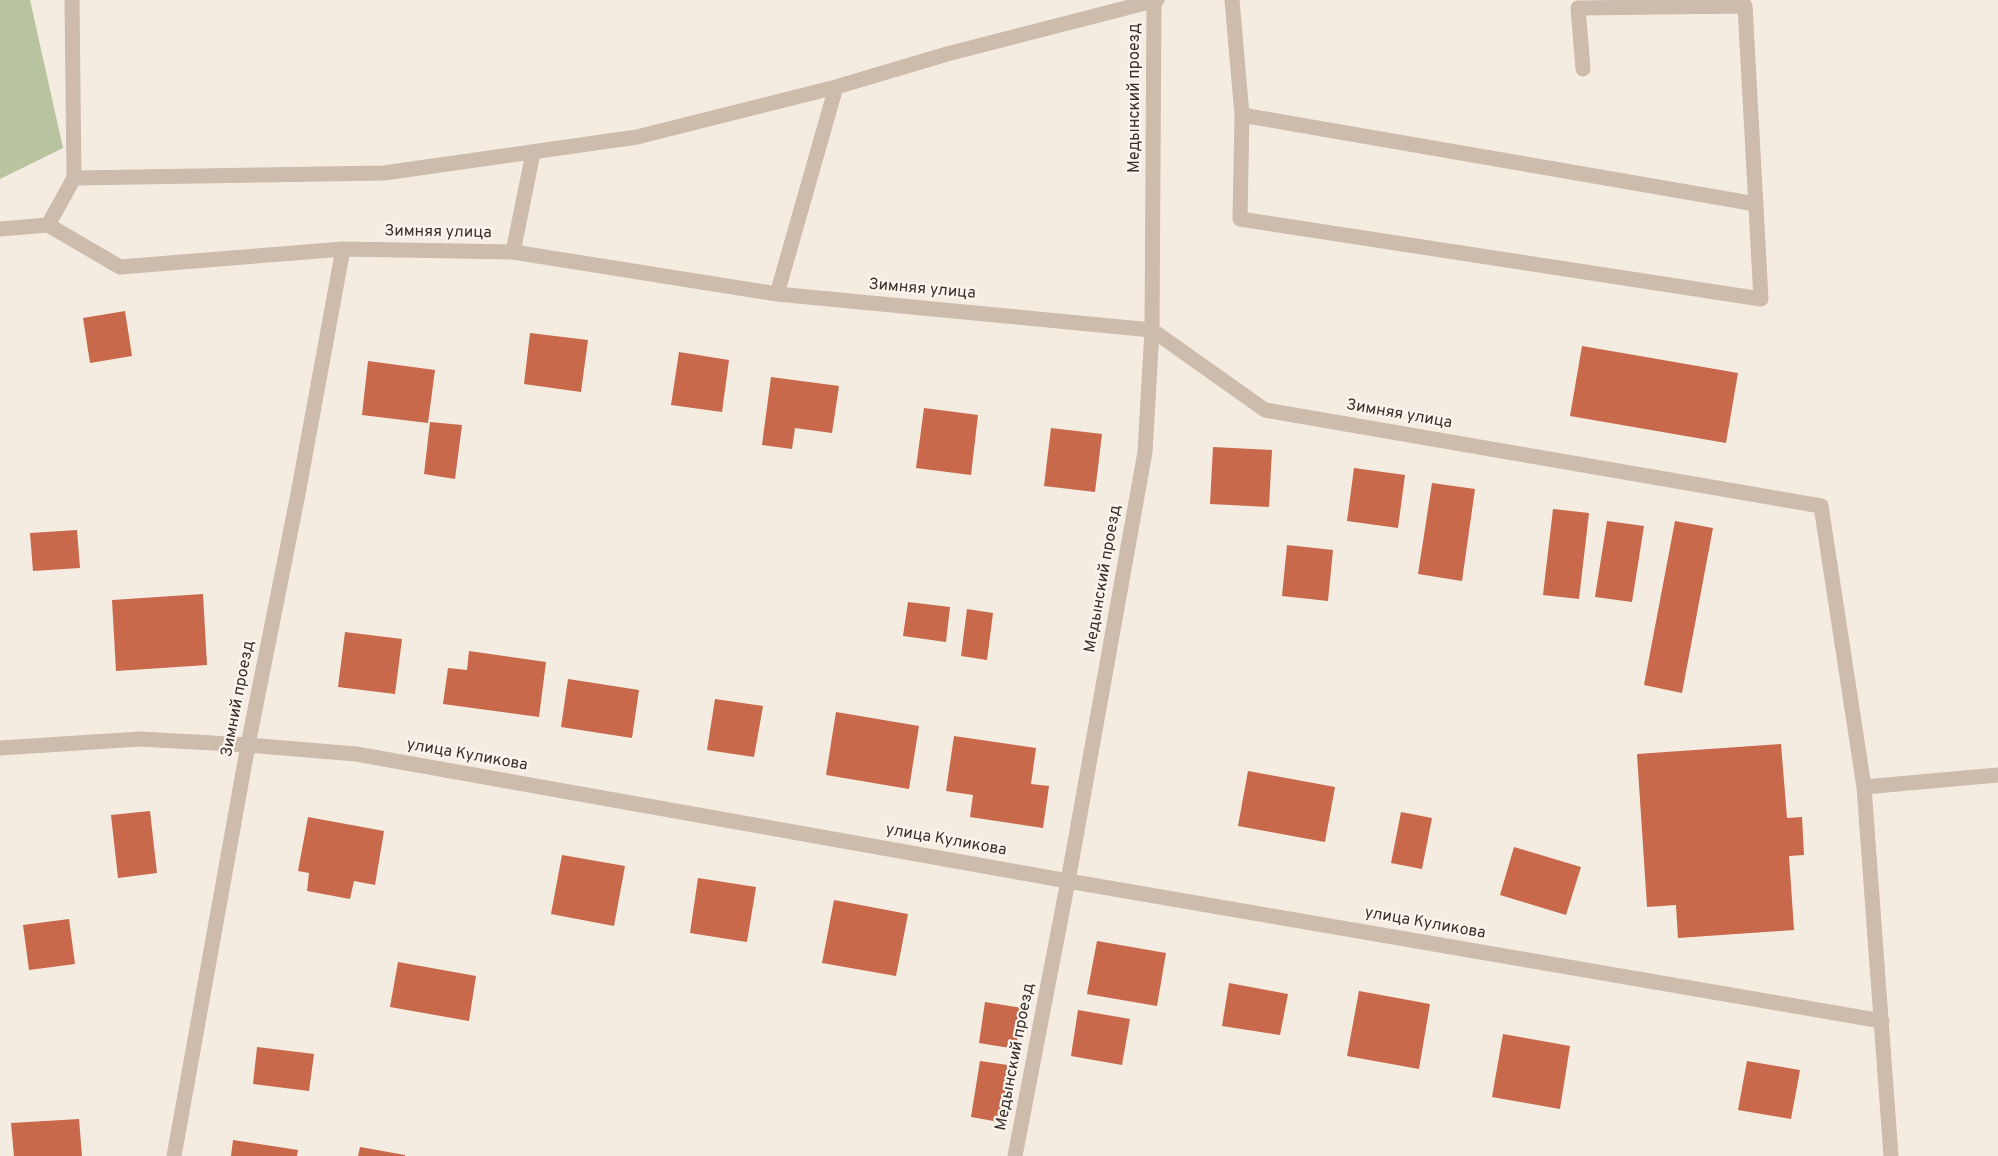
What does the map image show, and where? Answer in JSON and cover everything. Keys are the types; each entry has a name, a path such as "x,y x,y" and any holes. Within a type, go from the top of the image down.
{"street":[{"path":"0,229 48,225 74,178 72,0"},
{"path":"74,178 384,174 637,138 836,87 947,54 1155,0"},
{"name":"Медынский проезд","path":"1015,1156 1146,452 1152,330 1155,0"},
{"path":"1233,0 1242,115 1240,219 1761,299 1745,6 1578,8 1582,69"},
{"path":"777,294 836,87"},
{"path":"1242,115 1756,204"},
{"path":"513,252 533,153"},
{"name":"Зимняя улица","path":"48,225 120,267 343,249 513,252 777,294 1152,330 1265,410 1821,506 1864,787"},
{"name":"Зимний проезд","path":"174,1156 248,745 298,494 343,249"},
{"name":"улица Куликова","path":"0,747 140,739 356,754 1068,881 1882,1021"},
{"path":"1891,1156 1864,787 1998,775"}],"green space":[{"path":"0,0 30,0 63,148 0,179"}],"building":[{"path":"125,311 132,356 90,363 83,318"},
{"path":"530,333 588,340 581,392 524,384"},
{"path":"1582,346 1738,373 1726,443 1570,416"},
{"path":"679,352 729,360 722,412 671,405"},
{"path":"368,361 435,370 428,423 362,415"},
{"path":"771,377 839,386 832,433 795,428 792,449 762,445"},
{"path":"924,408 978,415 971,475 916,468"},
{"path":"430,422 462,425 455,479 424,474"},
{"path":"1051,428 1102,434 1095,492 1044,486"},
{"path":"1213,447 1272,450 1269,507 1210,504"},
{"path":"1354,468 1405,475 1398,528 1347,521"},
{"path":"1432,483 1475,489 1462,581 1418,574"},
{"path":"1553,509 1589,513 1579,599 1543,595"},
{"path":"1607,521 1644,526 1632,602 1595,597"},
{"path":"1675,521 1713,528 1682,693 1644,685"},
{"path":"77,530 80,568 33,571 30,533"},
{"path":"1287,545 1333,550 1328,601 1282,596"},
{"path":"203,594 207,665 116,671 112,600"},
{"path":"908,602 950,607 946,642 903,636"},
{"path":"967,609 993,613 987,660 961,656"},
{"path":"345,632 402,639 395,694 338,687"},
{"path":"469,651 546,662 539,717 443,704 448,668 467,670"},
{"path":"568,679 639,690 632,738 561,727"},
{"path":"715,699 763,706 754,757 707,750"},
{"path":"836,712 919,726 909,789 826,775"},
{"path":"954,736 1036,748 1031,784 1049,786 1043,828 970,817 973,795 946,791"},
{"path":"1781,744 1787,818 1802,817 1804,855 1789,856 1794,930 1678,938 1676,905 1647,907 1637,754"},
{"path":"1248,771 1335,787 1325,842 1238,826"},
{"path":"150,811 157,873 118,878 111,815"},
{"path":"1401,812 1432,818 1422,869 1391,863"},
{"path":"308,817 384,831 375,885 354,881 350,899 307,891 309,873 298,871"},
{"path":"1514,847 1581,867 1566,915 1500,895"},
{"path":"562,855 625,866 614,926 551,914"},
{"path":"698,878 756,887 747,942 690,933"},
{"path":"834,900 908,914 896,976 822,963"},
{"path":"69,919 75,964 29,970 23,925"},
{"path":"1097,941 1166,953 1157,1006 1087,994"},
{"path":"398,962 476,976 469,1021 390,1007"},
{"path":"1229,983 1288,994 1280,1035 1222,1026"},
{"path":"1359,991 1430,1004 1419,1069 1347,1056"},
{"path":"985,1002 1022,1008 1016,1049 979,1043"},
{"path":"1078,1010 1130,1019 1122,1065 1071,1056"},
{"path":"1503,1034 1570,1046 1560,1109 1492,1097"},
{"path":"257,1047 314,1054 309,1091 253,1084"},
{"path":"980,1061 1015,1066 1005,1123 971,1117"},
{"path":"1747,1061 1800,1070 1791,1119 1738,1110"},
{"path":"79,1119 82,1156 14,1156 11,1123"},
{"path":"233,1140 298,1150 297,1156 231,1156"},
{"path":"360,1147 405,1155 405,1156 358,1156"}]}
